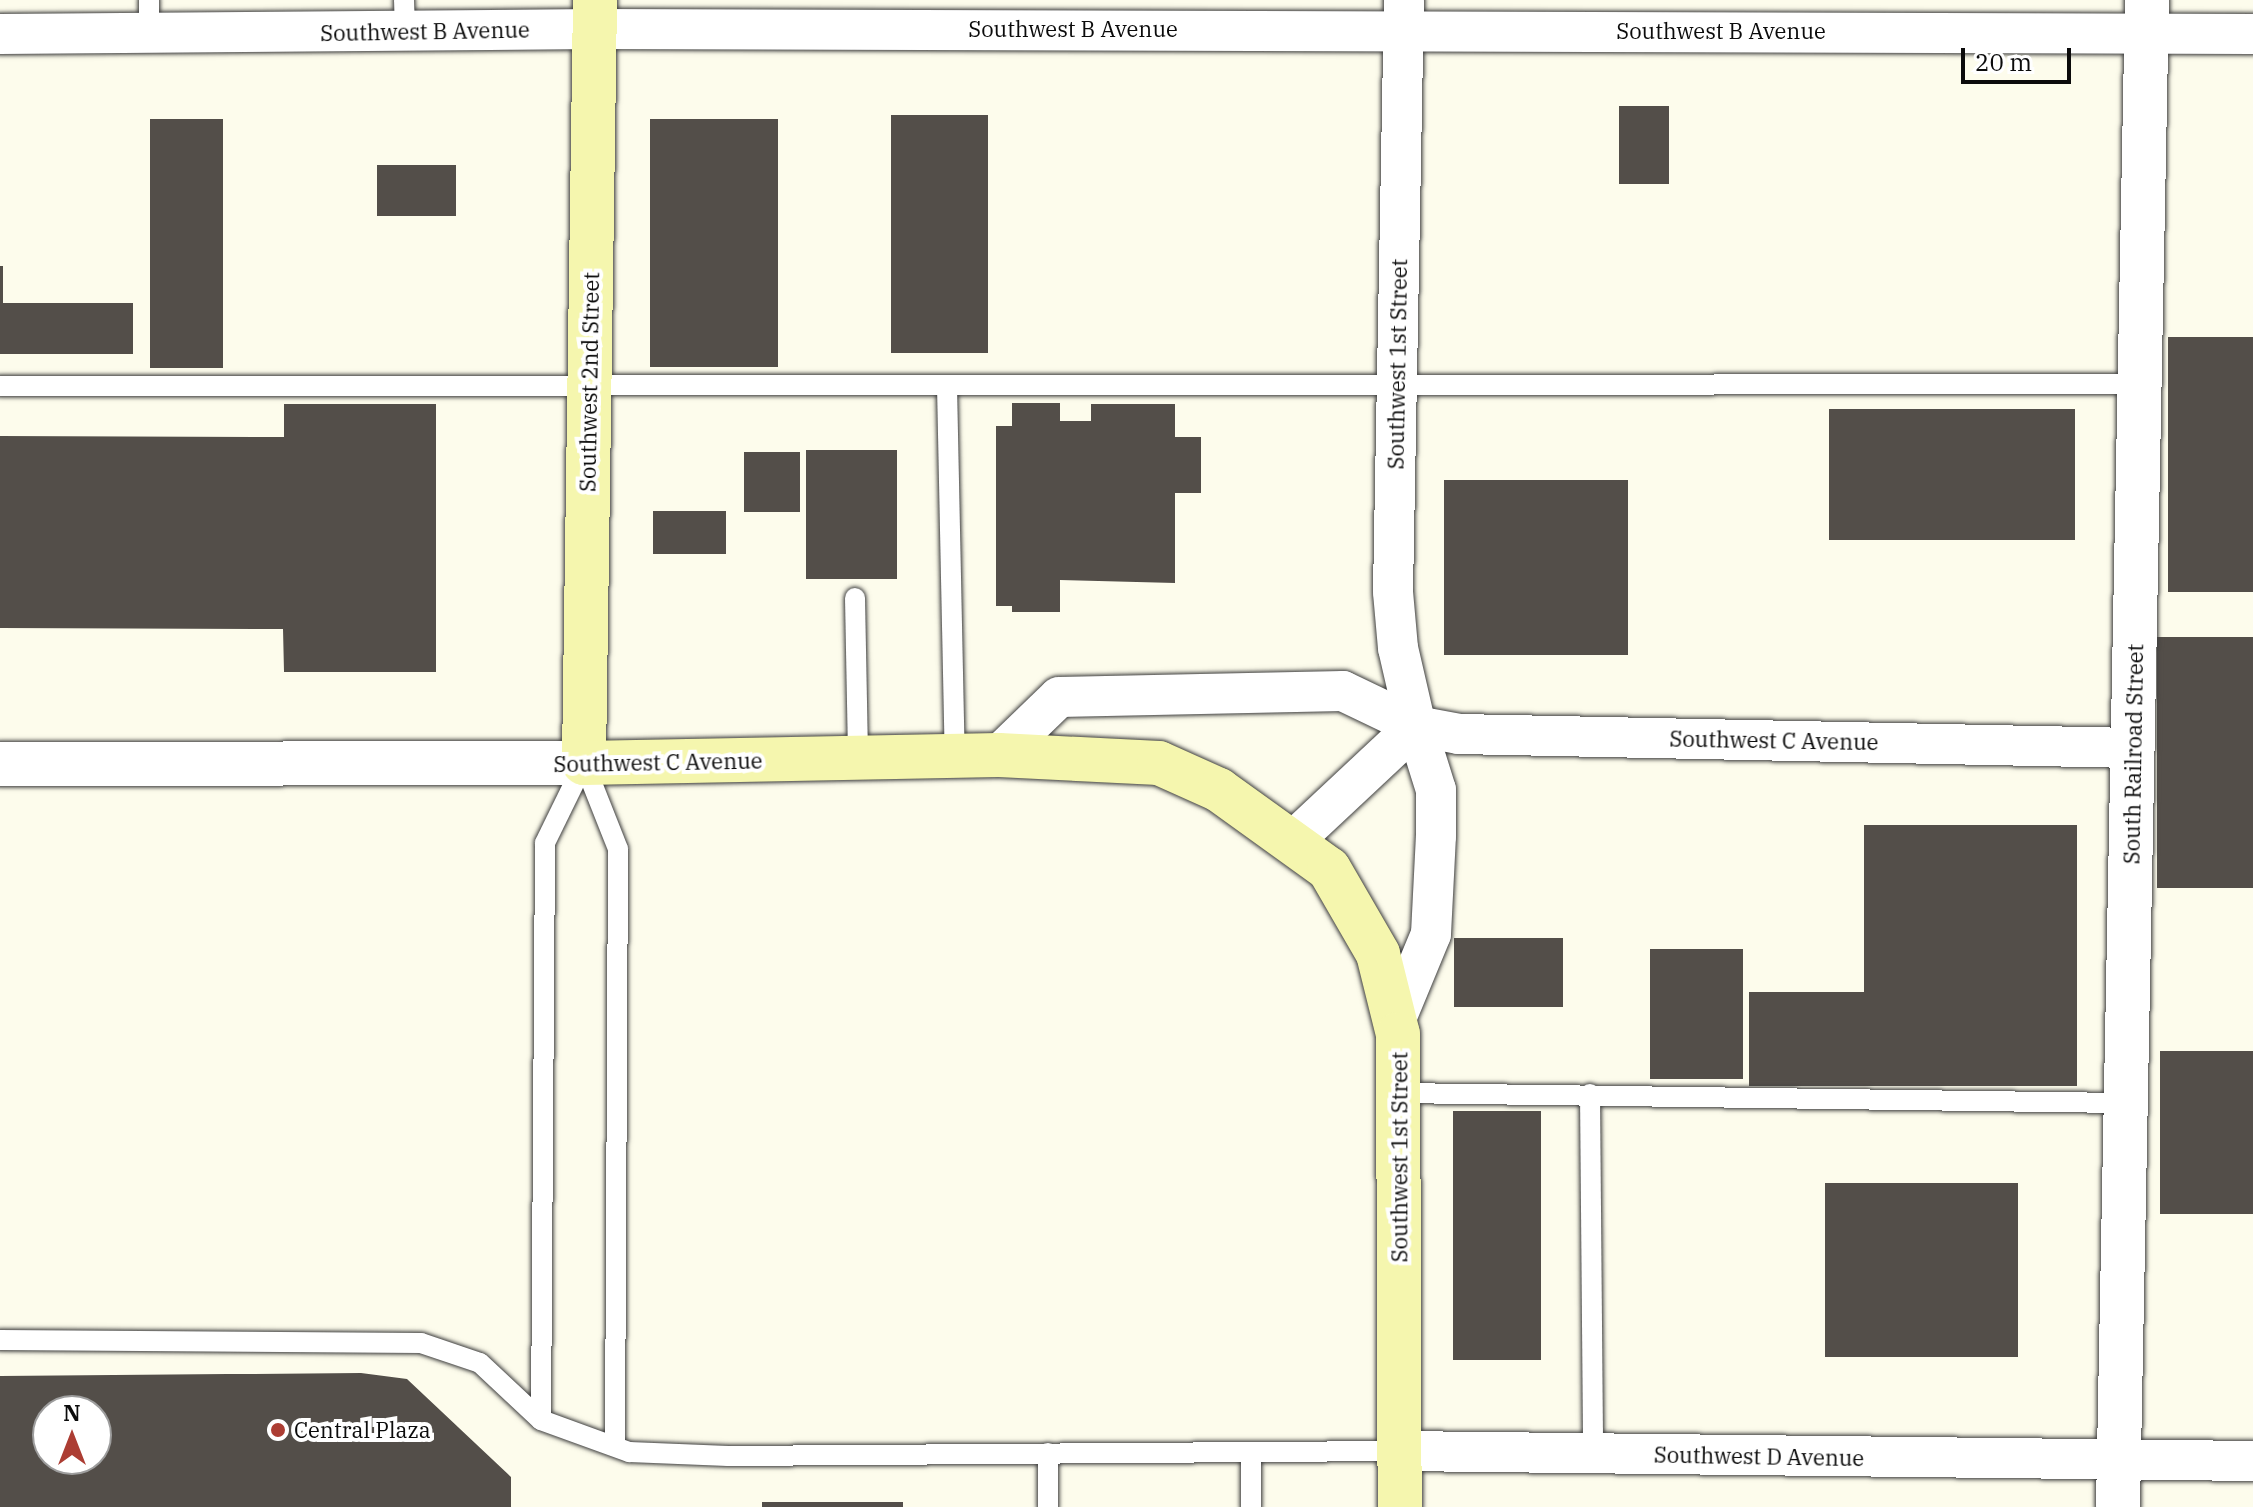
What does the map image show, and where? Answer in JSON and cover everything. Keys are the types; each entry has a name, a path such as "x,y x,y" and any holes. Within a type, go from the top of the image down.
{"main road":[{"name":"Southwest 2nd Street","path":"584,763 595,14"},
{"name":"Southwest C Avenue","path":"584,763 999,755 1159,763 1219,790 1292,842"},
{"name":"Southwest 1st Street","path":"1292,842 1329,869 1378,954 1395,1021 1400,1507"}],"street":[{"name":"Southwest B Avenue","path":"0,34 149,16 595,14 2147,17 2253,34"},
{"name":"Southwest 1st Street","path":"1395,1021 1431,934 1436,790 1416,726 1398,648 1393,592 1404,15"},
{"name":"South Railroad Street","path":"2118,1507 2147,17"},
{"name":"Southwest C Avenue","path":"999,755 1059,697 1343,691 1416,726 1459,734 2133,748"},
{"path":"1292,842 1416,726"},
{"name":"Southwest C Avenue","path":"0,764 584,763"},
{"name":"Southwest D Avenue","path":"1400,1451 2119,1462 2253,1461"}],"lane":[{"path":"0,386 589,388 2140,384"},
{"path":"947,386 955,756"},
{"path":"855,598 858,758"},
{"path":"541,1420 545,843 584,763"},
{"path":"584,763 618,849 615,1446"},
{"path":"1398,1093 2126,1103"},
{"path":"1590,1094 1593,1454"},
{"path":"0,1340 421,1343 480,1363 541,1420 629,1452 728,1456 1400,1451"},
{"path":"1251,1452 1251,1507"},
{"path":"1048,1453 1048,1507"}],"building":[{"path":"1619,106 1669,106 1669,184 1619,184"},
{"path":"891,115 988,115 988,353 891,353"},
{"path":"150,119 223,119 223,368 150,368"},
{"path":"650,119 778,119 778,367 650,367"},
{"path":"377,165 456,165 456,216 377,216"},
{"path":"0,266 3,266 3,303 133,303 133,354 0,354"},
{"path":"2168,337 2253,337 2253,592 2168,592"},
{"path":"1012,403 1060,403 1060,421 1091,421 1091,404 1175,404 1175,437 1201,437 1201,493 1175,493 1175,583 1060,580 1060,612 1012,612 1012,606 996,606 996,426 1012,426"},
{"path":"284,404 436,404 436,672 284,672 283,629 0,628 0,436 284,437"},
{"path":"1829,409 2075,409 2075,540 1829,540"},
{"path":"806,450 897,450 897,579 806,579"},
{"path":"744,452 800,452 800,512 744,512"},
{"path":"1444,480 1628,480 1628,655 1444,655"},
{"path":"653,511 726,511 726,554 653,554"},
{"path":"2157,637 2253,637 2253,888 2157,888"},
{"path":"1864,825 2077,825 2077,1086 1749,1086 1749,992 1864,992"},
{"path":"1454,938 1563,938 1563,1007 1454,1007"},
{"path":"1650,949 1743,949 1743,1079 1650,1079"},
{"path":"2160,1051 2253,1051 2253,1214 2160,1214"},
{"path":"1453,1111 1541,1111 1541,1360 1453,1360"},
{"path":"1825,1183 2018,1183 2018,1357 1825,1357"},
{"name":"Central Plaza","path":"361,1373 407,1379 511,1477 511,1507 0,1507 0,1376"},
{"path":"762,1502 903,1502 903,1507 762,1507"}],"place":[{"name":"Central Plaza","path":"278,1430"}]}
